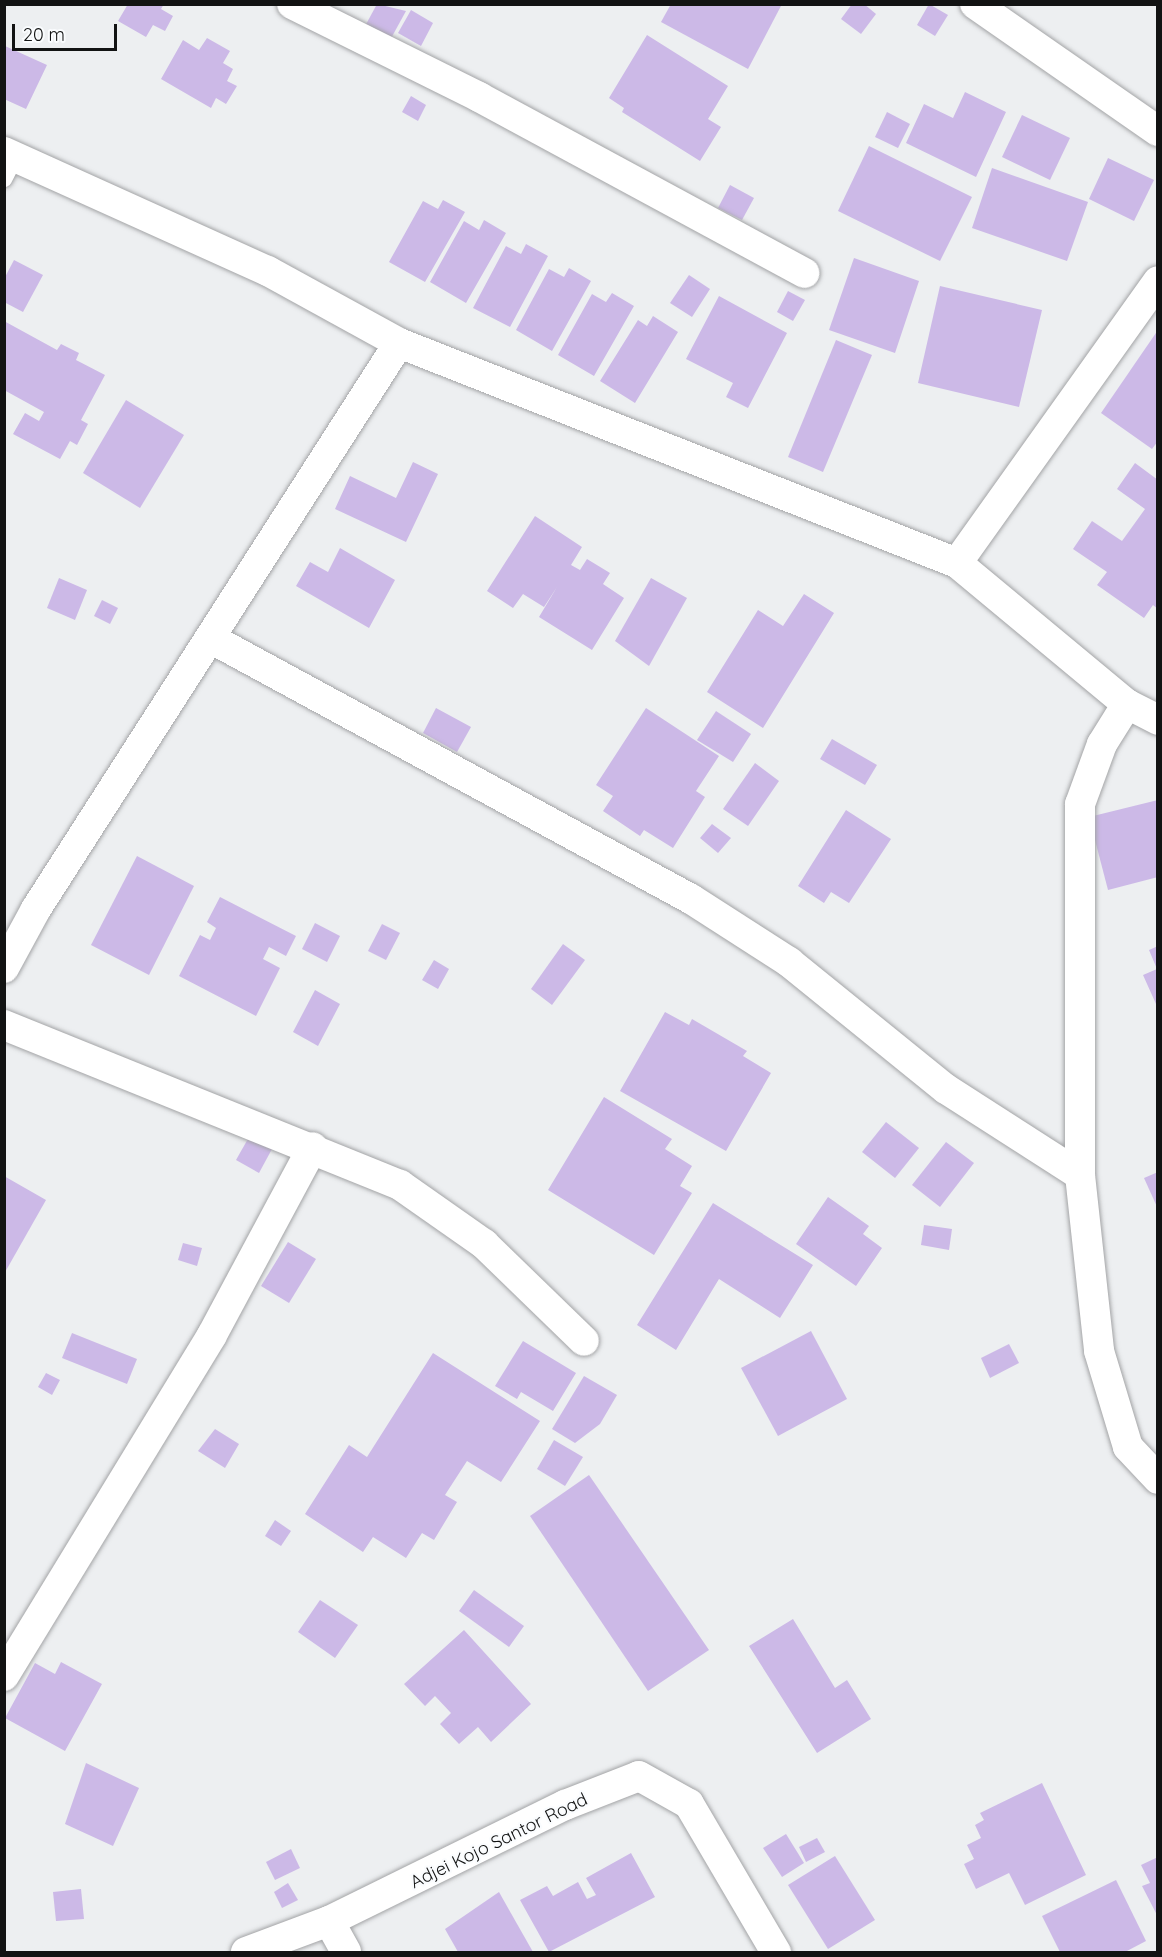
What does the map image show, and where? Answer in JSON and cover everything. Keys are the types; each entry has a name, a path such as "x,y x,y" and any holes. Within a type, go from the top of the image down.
{"street":[{"path":"292,4 479,98 804,273"},
{"path":"975,4 1158,131"},
{"path":"8,163 268,271 399,343 843,513 957,562 1127,704 1158,720"},
{"path":"957,562 1158,281"},
{"path":"4,968 36,909 399,343"},
{"path":"210,638 691,899 789,962 946,1089 1080,1175"},
{"path":"1127,704 1102,744 1080,804 1080,1175 1099,1351 1128,1447 1158,1479"},
{"path":"4,1024 313,1147 400,1185 484,1244 584,1341"},
{"path":"4,1676 212,1335 313,1147"},
{"name":"Adjei Kojo Santor Road","path":"246,1953 329,1921 565,1805 639,1776 689,1804 776,1953"},
{"path":"329,1921 346,1953"}],"building":[{"path":"128,4 164,4 161,9 173,16 165,31 153,25 146,37 118,21"},
{"path":"377,4 406,11 389,42 364,28"},
{"path":"671,4 782,4 748,69 661,22"},
{"path":"852,4 864,4 876,14 861,34 841,19"},
{"path":"929,4 948,15 935,36 917,25"},
{"path":"411,10 433,23 421,46 398,33"},
{"path":"647,35 728,86 708,119 721,127 700,161 622,112 624,108 609,98"},
{"path":"4,37 5,46 47,65 26,109 4,99"},
{"path":"207,38 230,51 223,63 233,69 227,81 237,86 226,104 216,98 211,108 161,79 183,40 199,50"},
{"path":"965,92 1006,112 976,177 906,143 924,104 953,118"},
{"path":"411,96 426,105 418,121 402,112"},
{"path":"887,112 910,124 898,148 875,137"},
{"path":"1022,115 1070,138 1050,180 1002,157"},
{"path":"869,146 972,197 940,261 838,211"},
{"path":"1108,158 1154,180 1134,221 1089,199"},
{"path":"992,168 1088,202 1067,261 972,228"},
{"path":"730,185 754,198 742,220 718,208"},
{"path":"443,200 465,212 425,282 389,262 423,201 438,209"},
{"path":"484,220 506,233 466,303 430,282 464,221 479,230"},
{"path":"526,244 548,256 510,327 473,308 506,246 521,254"},
{"path":"854,258 919,281 895,353 829,330"},
{"path":"14,260 43,275 23,312 4,302 4,279"},
{"path":"569,268 591,281 552,351 516,330 549,269 564,277"},
{"path":"689,275 710,289 692,317 670,303"},
{"path":"940,286 1042,310 1019,407 918,383"},
{"path":"788,291 805,300 793,321 777,312"},
{"path":"612,293 634,306 594,376 558,355 592,294 606,302"},
{"path":"719,296 787,333 748,408 726,397 733,383 686,359"},
{"path":"653,316 678,332 635,403 600,381 638,320 647,326"},
{"path":"4,321 57,350 61,344 79,353 76,360 105,375 81,420 88,424 77,445 70,441 60,459 13,434 25,413 39,421 44,412 4,390"},
{"path":"1158,330 1158,441 1152,449 1101,413"},
{"path":"836,340 872,355 823,472 788,457"},
{"path":"126,400 184,435 140,508 83,473"},
{"path":"413,462 438,474 406,542 335,509 350,476 396,498"},
{"path":"1135,463 1158,480 1158,609 1153,605 1144,618 1097,585 1107,572 1073,549 1092,521 1122,541 1145,509 1117,489"},
{"path":"535,516 582,547 571,565 580,570 587,559 610,573 603,584 624,598 592,650 539,617 557,587 544,607 523,594 513,608 487,591"},
{"path":"340,548 395,580 369,628 296,586 310,562 328,572"},
{"path":"59,578 87,590 75,620 47,608"},
{"path":"651,578 687,598 649,666 615,641"},
{"path":"804,594 834,613 763,728 707,692 758,610 783,626"},
{"path":"102,600 118,608 110,624 94,616"},
{"path":"436,708 471,727 457,752 423,733"},
{"path":"646,708 719,756 696,791 705,797 673,848 644,830 640,836 603,811 613,796 596,785"},
{"path":"716,711 751,734 733,762 697,740"},
{"path":"832,739 877,765 865,785 820,759"},
{"path":"755,763 779,781 748,826 723,809"},
{"path":"1158,800 1158,877 1108,890 1089,817"},
{"path":"846,810 891,839 849,903 831,892 824,903 798,886"},
{"path":"712,824 731,838 718,853 700,838"},
{"path":"137,856 194,886 149,975 91,945"},
{"path":"220,897 296,936 286,956 269,947 263,959 280,968 256,1016 179,976 200,935 210,940 216,928 207,922"},
{"path":"315,923 340,936 327,962 302,949"},
{"path":"382,924 400,933 386,960 368,951"},
{"path":"563,944 585,960 552,1005 531,989"},
{"path":"1158,946 1158,1003 1156,1004 1143,975 1157,969 1149,950"},
{"path":"434,960 449,969 438,989 422,980"},
{"path":"315,990 340,1004 318,1046 293,1032"},
{"path":"665,1012 689,1025 692,1019 747,1051 743,1056 771,1073 726,1151 620,1091"},
{"path":"604,1097 672,1139 665,1149 692,1166 680,1186 692,1193 654,1255 548,1190"},
{"path":"886,1122 919,1148 895,1178 862,1152"},
{"path":"249,1137 272,1149 259,1173 236,1160"},
{"path":"946,1142 974,1163 940,1207 912,1185"},
{"path":"1158,1172 1158,1209 1144,1178"},
{"path":"4,1176 46,1200 4,1274"},
{"path":"828,1197 869,1226 863,1234 882,1248 856,1286 796,1244"},
{"path":"713,1203 813,1265 780,1318 719,1279 676,1350 637,1325"},
{"path":"924,1225 952,1229 949,1250 921,1245"},
{"path":"288,1242 316,1259 289,1303 261,1286"},
{"path":"183,1243 202,1248 197,1266 178,1260"},
{"path":"811,1331 847,1399 778,1436 741,1368"},
{"path":"72,1333 137,1359 127,1384 62,1358"},
{"path":"523,1341 576,1373 553,1411 521,1392 517,1399 495,1386"},
{"path":"1009,1344 1019,1363 990,1378 981,1358"},
{"path":"433,1353 540,1421 501,1482 467,1461 445,1495 457,1502 434,1540 422,1533 406,1558 373,1537 363,1552 305,1514 349,1445 367,1457"},
{"path":"46,1373 60,1380 52,1395 38,1387"},
{"path":"584,1376 617,1395 600,1424 575,1443 552,1429"},
{"path":"215,1429 239,1444 225,1468 198,1451"},
{"path":"554,1440 583,1457 565,1486 537,1469"},
{"path":"589,1475 709,1650 648,1691 530,1516"},
{"path":"275,1520 291,1531 281,1546 265,1536"},
{"path":"474,1590 524,1626 509,1647 459,1611"},
{"path":"320,1600 358,1625 335,1658 298,1632"},
{"path":"793,1619 835,1688 847,1680 871,1719 817,1753 749,1646"},
{"path":"464,1630 531,1704 491,1742 478,1727 459,1744 440,1724 451,1713 435,1696 425,1706 404,1684"},
{"path":"61,1662 102,1684 65,1751 5,1718 35,1663 55,1674"},
{"path":"86,1763 139,1788 113,1846 65,1824"},
{"path":"1042,1783 1086,1875 1025,1905 1009,1873 976,1889 964,1864 974,1859 967,1845 981,1838 975,1825 984,1820 980,1813"},
{"path":"786,1834 804,1863 782,1877 763,1848"},
{"path":"817,1838 825,1852 806,1862 799,1847"},
{"path":"291,1849 300,1868 275,1880 266,1862"},
{"path":"631,1853 655,1897 549,1952 520,1900 547,1886 553,1896 578,1882 587,1899 596,1895 586,1878"},
{"path":"835,1856 875,1920 828,1949 788,1885"},
{"path":"1158,1857 1158,1917 1142,1886 1150,1883 1141,1865"},
{"path":"1116,1880 1146,1941 1125,1952 1060,1952 1042,1916"},
{"path":"288,1883 298,1900 282,1908 274,1892"},
{"path":"81,1889 84,1919 56,1921 53,1892"},
{"path":"499,1892 533,1952 458,1952 445,1929"}]}
